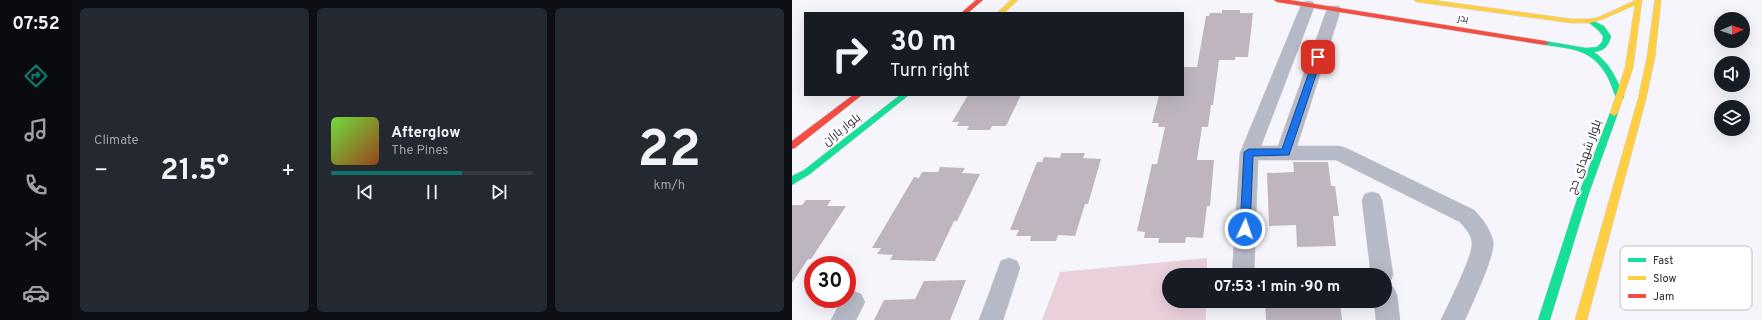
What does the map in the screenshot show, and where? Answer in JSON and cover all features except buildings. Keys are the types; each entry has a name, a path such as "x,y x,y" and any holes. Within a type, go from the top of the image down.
{"street":[{"path":"965,12 980,0"},
{"path":"1001,12 1015,0"},
{"name":"بدر","path":"1277,0 1586,50 1601,60 1611,72 1620,97"},
{"name":"بدر","path":"1417,0 1571,21 1590,21 1639,0"},
{"name":"بلوار شهدای حج","path":"1544,320 1584,193 1620,97 1629,68 1639,0"},
{"path":"1581,320 1652,57 1658,0"},
{"path":"1243,268 1249,152 1308,5"},
{"path":"1285,153 1334,9"},
{"path":"1586,50 1599,49 1606,43 1607,36 1601,28 1590,21"},
{"path":"1300,24 1327,30"},
{"name":"بلوار باران","path":"792,146 857,96"},
{"name":"بلوار باران","path":"792,181 807,172 904,96"},
{"path":"1249,152 1339,153 1467,216 1477,227 1483,243 1453,320"},
{"path":"1372,200 1381,268"},
{"path":"991,320 1009,268"},
{"path":"1387,308 1388,320"}],"shaded area":[{"path":"1207,258 1207,268 1162,268 1162,308 1206,308 1206,320 1042,320 1060,272"}],"traffic: fast":[{"path":"1586,50 1599,49 1606,43 1607,36 1601,28 1590,21"},
{"path":"1545,43 1576,48 1592,53 1603,63 1615,83 1620,97"},
{"path":"792,181 807,172 904,96"},
{"path":"1544,320 1584,193 1614,113"}],"traffic: slow":[{"path":"1001,12 1015,0"},
{"path":"1417,0 1571,21 1590,21 1601,18 1639,1"},
{"path":"1614,113 1629,68 1639,0"},
{"path":"1581,320 1642,99 1651,57 1658,0"}],"traffic: jam":[{"path":"965,12 980,0"},
{"path":"1277,0 1545,43"},
{"path":"792,146 857,96"}],"route":[{"path":"1245,229 1249,152 1285,153 1318,57"}]}
